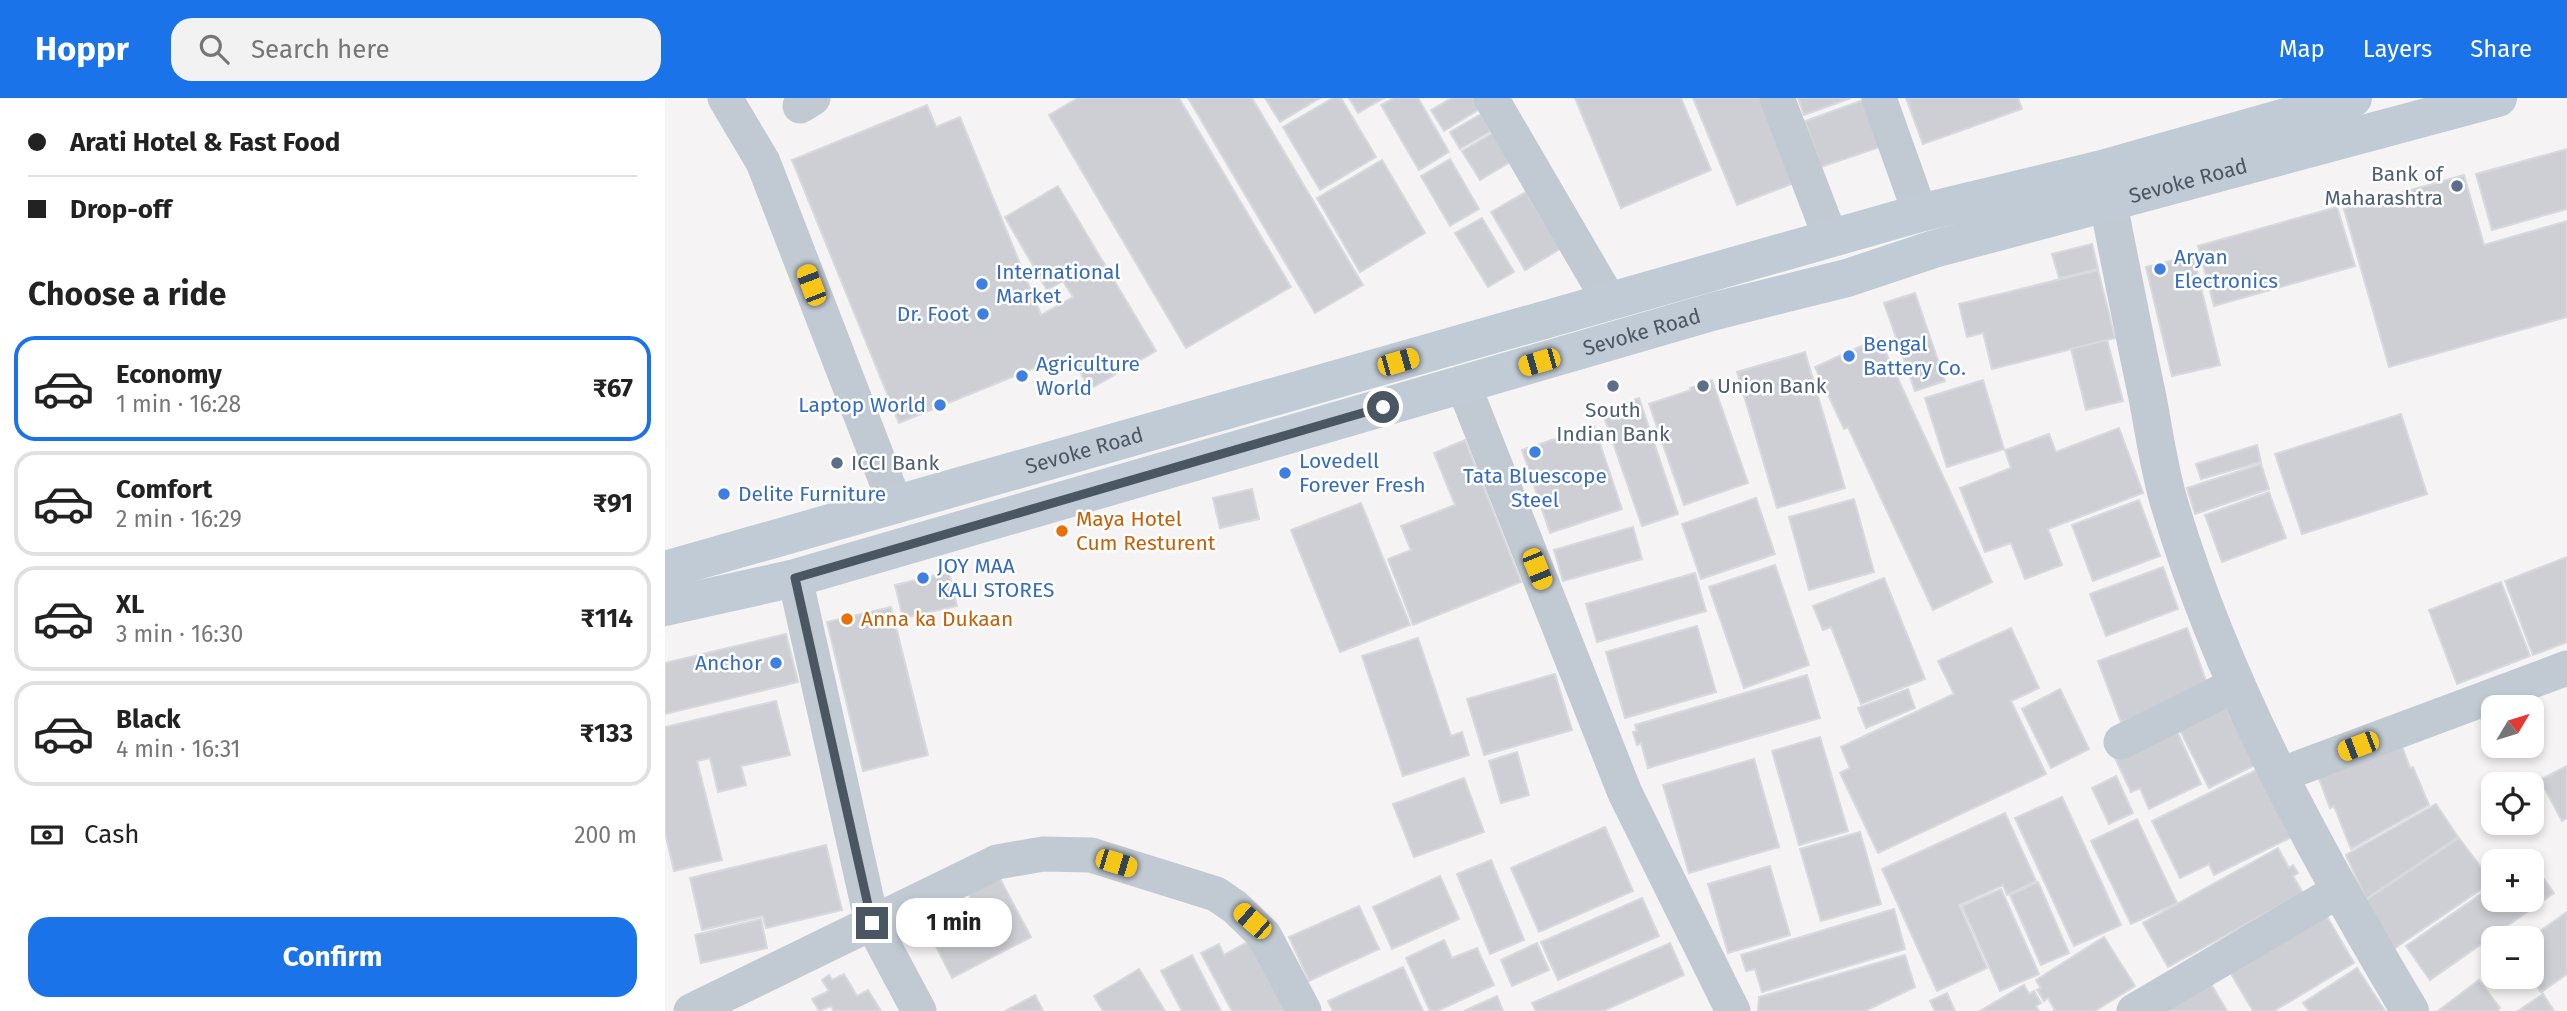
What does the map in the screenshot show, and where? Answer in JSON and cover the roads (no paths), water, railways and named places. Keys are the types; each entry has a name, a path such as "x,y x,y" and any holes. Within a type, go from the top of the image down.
{"main road":[{"name":"Sevoke Road","path":"665,607 795,578 1715,311 1847,278 1934,250 2303,105 2353,98"},
{"name":"Sevoke Road","path":"665,570 1920,213 2105,185 2498,98"},
{"path":"1451,347 1464,384"}],"street":[{"path":"725,98 763,162 896,506"},
{"path":"1491,98 1610,302"},
{"path":"1777,98 1831,240"},
{"path":"1879,98 1920,213"},
{"path":"2105,185 2167,496 2198,590 2235,685 2280,775 2339,891 2410,1011"},
{"path":"1464,384 1625,793 1733,1011"},
{"path":"795,578 872,923 919,1011"},
{"path":"2280,775 2567,668"},
{"path":"2121,743 2235,685"},
{"path":"691,1011 997,862 1043,854 1091,855 1216,894 1235,906 1263,936 1304,1011"},
{"path":"2134,1011 2339,891"}],"place":[{"name":"Bank of Maharashtra","path":"2457,186"},
{"name":"Aryan Electronics","path":"2160,269"},
{"name":"International Market","path":"982,284"},
{"name":"Dr. Foot","path":"983,314"},
{"name":"Bengal Battery Co.","path":"1849,356"},
{"name":"Agriculture World","path":"1022,376"},
{"name":"South Indian Bank","path":"1613,386"},
{"name":"Union Bank","path":"1703,386"},
{"name":"Laptop World","path":"940,405"},
{"name":"Tata Bluescope Steel","path":"1535,452"},
{"name":"ICCI Bank","path":"837,463"},
{"name":"Lovedell Forever Fresh","path":"1285,473"},
{"name":"Delite Furniture","path":"724,494"},
{"name":"Maya Hotel Cum Resturent","path":"1062,531"},
{"name":"JOY MAA KALI STORES","path":"923,578"},
{"name":"Anna ka Dukaan","path":"847,619"},
{"name":"Anchor","path":"776,663"}]}
